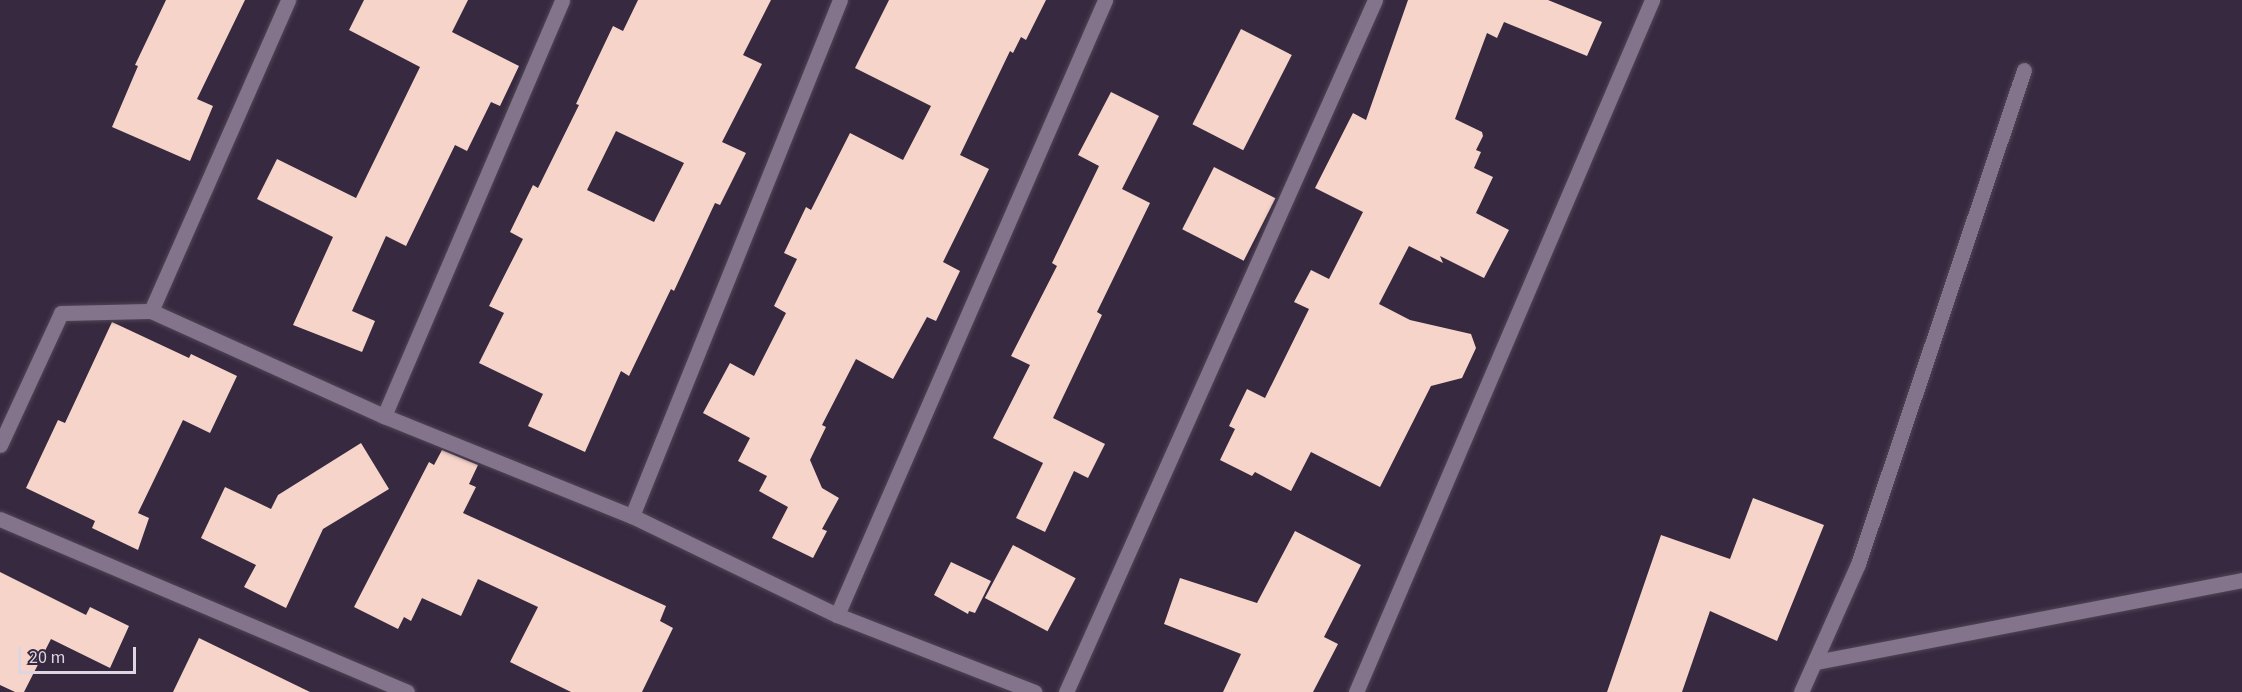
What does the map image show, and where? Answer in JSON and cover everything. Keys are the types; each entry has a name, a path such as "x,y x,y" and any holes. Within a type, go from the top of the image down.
{"street":[{"path":"151,311 288,0"},
{"path":"384,416 562,0"},
{"path":"632,516 840,0"},
{"path":"837,615 1105,0"},
{"path":"1066,692 1375,0"},
{"path":"1356,692 1652,0"},
{"path":"1801,692 1858,564 2024,70"},
{"path":"0,445 61,313 151,311 384,416 632,516 837,615 1034,692"},
{"path":"0,519 406,692"},
{"path":"1816,662 2242,580"}],"building":[{"path":"166,0 245,0 197,99 213,106 190,161 112,127 138,66 135,65"},
{"path":"364,0 468,0 452,32 519,66 500,106 491,102 467,151 455,145 406,246 386,236 352,311 375,321 362,352 293,325 333,237 257,199 277,159 356,198 420,67 349,30"},
{"path":"638,0 771,0 743,55 762,64 722,142 746,153 720,205 715,203 674,291 671,289 629,376 621,371 585,452 528,426 543,394 479,363 504,313 489,306 523,239 510,232 533,185 538,188 579,105 576,104 613,26 623,31","holes":["616,131 684,163 654,222 587,190"]},
{"path":"889,0 1046,0 1026,40 1021,37 1013,53 1010,51 960,155 989,169 943,262 960,271 936,321 927,317 893,379 856,359 822,425 826,427 810,460 822,488 839,498 822,529 827,531 813,558 772,538 788,507 759,491 767,476 738,461 750,438 703,413 730,363 754,376 786,313 774,306 797,259 784,253 806,207 811,210 850,133 903,160 931,106 855,68"},
{"path":"1408,0 1548,0 1602,22 1587,56 1504,22 1497,38 1487,33 1455,119 1482,132 1483,136 1476,150 1481,152 1474,168 1493,177 1476,213 1509,230 1484,278 1440,256 1443,263 1409,246 1379,304 1410,320 1471,334 1476,348 1462,378 1431,386 1380,487 1311,452 1291,491 1255,472 1252,476 1220,460 1235,429 1229,426 1247,389 1265,398 1309,309 1294,302 1311,270 1329,279 1363,212 1315,188 1353,113 1366,120"},
{"path":"1241,29 1292,55 1243,150 1192,124"},
{"path":"1111,92 1159,116 1122,189 1150,203 1097,312 1102,315 1053,418 1105,444 1088,478 1074,471 1045,532 1016,518 1043,463 993,438 1030,365 1011,356 1057,266 1052,263 1099,166 1078,155"},
{"path":"1214,167 1275,198 1244,261 1182,229"},
{"path":"112,322 189,358 191,354 237,376 210,433 183,420 138,513 149,518 138,550 92,528 95,521 26,488 58,420 65,423"},
{"path":"361,443 389,489 323,529 286,608 244,587 256,565 201,538 225,487 271,509 278,495"},
{"path":"442,450 478,465 469,484 476,487 463,513 666,606 660,621 673,628 642,692 571,692 510,662 538,607 478,579 461,616 422,598 411,621 404,617 398,629 354,607 429,462 434,465"},
{"path":"1753,498 1824,525 1777,641 1710,611 1682,692 1607,692 1661,535 1730,559"},
{"path":"1295,531 1361,565 1324,637 1338,644 1313,692 1223,692 1241,654 1164,624 1180,578 1257,603"},
{"path":"1013,545 1076,578 1048,631 985,598"},
{"path":"951,562 991,581 975,613 969,611 968,614 934,595"},
{"path":"0,572 86,615 90,607 129,626 110,668 51,639 24,692 15,692 0,685"},
{"path":"199,638 310,692 173,692"}]}
